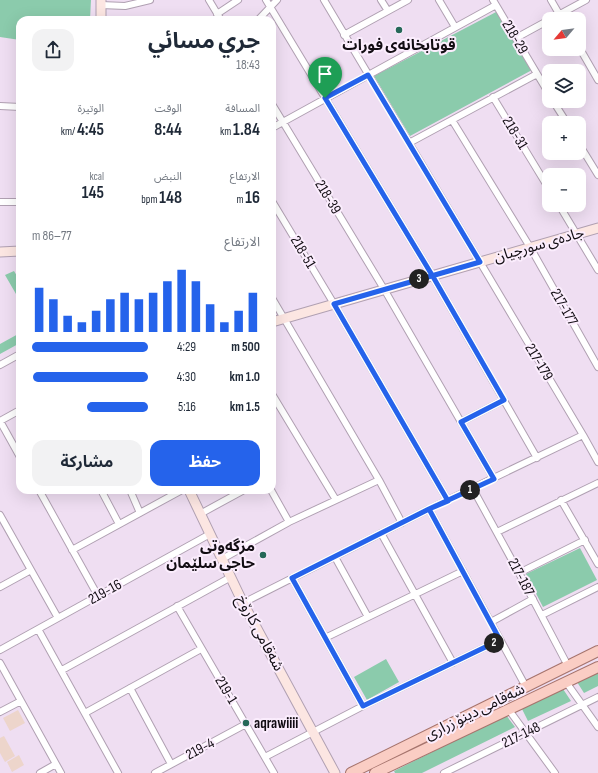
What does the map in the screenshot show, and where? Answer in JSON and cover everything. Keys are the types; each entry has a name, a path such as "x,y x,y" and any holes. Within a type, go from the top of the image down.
{"main road":[{"name":"شەقامی دینۆ زراری","path":"351,773 598,651"},
{"name":"شەقامی دینۆ زراری","path":"382,772 598,667"}],"street":[{"path":"101,16 101,3 125,6 150,0"},
{"path":"209,0 217,16"},
{"path":"220,16 238,0"},
{"path":"266,0 275,16"},
{"path":"262,16 277,0"},
{"name":"217-179","path":"324,0 598,462"},
{"path":"381,0 388,11"},
{"path":"344,35 408,0"},
{"path":"439,0 455,27"},
{"path":"551,0 558,12"},
{"path":"568,12 586,0"},
{"path":"276,125 455,27 495,2"},
{"name":"218-29","path":"495,2 542,82"},
{"path":"276,17 432,275 537,458"},
{"path":"516,38 542,23"},
{"path":"584,56 598,80"},
{"path":"409,143 537,74"},
{"name":"218-31","path":"493,97 542,177"},
{"path":"0,106 16,107"},
{"name":"218-39","path":"276,111 384,289 494,479"},
{"name":"217-177","path":"452,120 530,247 598,367"},
{"path":"586,155 598,175"},
{"path":"0,202 16,202"},
{"name":"218-51","path":"276,208 334,304 448,501"},
{"path":"563,212 598,270"},
{"name":"جادەی سورچیان","path":"276,321 598,228"},
{"path":"0,252 16,251"},
{"path":"276,305 379,480 402,523"},
{"path":"0,365 16,356"},
{"path":"461,422 504,400"},
{"path":"276,401 336,500"},
{"path":"16,412 0,421 16,450"},
{"path":"243,603 429,509 583,435"},
{"path":"222,559 289,522 379,480"},
{"path":"497,532 598,483"},
{"name":"217-187","path":"473,489 568,666"},
{"path":"40,494 98,596"},
{"path":"102,494 119,524"},
{"path":"132,494 140,513"},
{"path":"72,550 175,494"},
{"name":"شەقامی کارۆخ","path":"191,494 243,603 335,773"},
{"path":"200,514 237,494"},
{"path":"272,494 289,522"},
{"path":"561,500 598,564"},
{"path":"429,509 526,687"},
{"path":"0,515 58,618"},
{"path":"0,530 6,526"},
{"path":"381,533 453,663"},
{"name":"219-16","path":"0,650 210,534"},
{"path":"519,573 585,540"},
{"path":"335,557 368,617"},
{"path":"0,587 31,570"},
{"path":"324,638 462,571"},
{"path":"62,670 177,606 231,578"},
{"path":"292,578 363,706"},
{"path":"542,616 598,587"},
{"path":"491,622 533,599"},
{"name":"219-1","path":"177,606 274,773"},
{"path":"38,629 118,773"},
{"path":"265,757 363,706 500,640"},
{"path":"85,713 201,649"},
{"path":"0,663 61,773"},
{"path":"566,682 598,727"},
{"path":"130,688 171,764"},
{"name":"217-148","path":"444,773 598,697"},
{"path":"0,712 21,701"},
{"path":"509,710 555,773"},
{"name":"219-4","path":"155,773 246,724"},
{"path":"40,773 56,764"}],"shaded area":[{"path":"18,710 25,723 10,731 3,718"},
{"path":"4,736 15,756 5,762 0,753 0,738"},
{"path":"19,755 24,765 12,772 7,762"}],"green space":[{"path":"0,0 91,0 90,16 16,16 16,39 0,37"},
{"path":"498,11 532,70 410,136 374,76"},
{"path":"14,271 16,274 16,294 5,275"},
{"path":"16,335 16,345 0,354 0,344"},
{"path":"580,548 597,580 543,607 526,574"},
{"path":"386,659 399,682 367,700 354,677"},
{"path":"598,671 598,686 584,693 577,682"},
{"path":"563,689 571,701 528,721 522,709"},
{"path":"506,715 515,727 422,773 395,773 394,771"}],"place":[{"name":"قوتابخانەی فورات","path":"399,30"},
{"name":"مزگەوتی حاجی سلێمان","path":"263,555"},
{"name":"aqrawiiii","path":"246,723"}],"route":[{"path":"325,98 368,75 480,262 432,275 334,304 448,501 429,509 500,640 363,706 292,578 429,509 494,479 461,422 504,400 432,275 325,98"}]}
